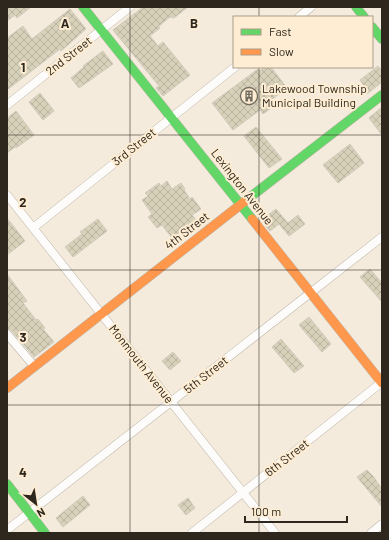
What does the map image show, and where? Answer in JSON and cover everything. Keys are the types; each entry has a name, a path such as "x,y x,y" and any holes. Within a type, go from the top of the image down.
{"street":[{"name":"Lexington Avenue","path":"83,7 382,382"},
{"name":"2nd Street","path":"7,105 130,7"},
{"path":"299,16 311,7"},
{"path":"356,7 363,16"},
{"path":"373,28 382,39"},
{"name":"3rd Street","path":"33,228 234,68"},
{"name":"4th Street","path":"7,388 101,313 382,95"},
{"name":"Monmouth Avenue","path":"7,195 275,533"},
{"name":"5th Street","path":"7,530 382,237"},
{"path":"7,334 34,366"},
{"name":"6th Street","path":"192,533 382,382"},
{"path":"7,484 45,533"},
{"path":"371,533 382,524"}],"building":[{"path":"7,7 31,7 17,18 15,15 7,21"},
{"path":"143,7 188,7 174,18 170,17 150,36 158,46 163,42 190,75 163,96 156,88 159,86 113,30"},
{"path":"70,9 86,29 61,51 60,49 7,90 7,38 23,26 32,39"},
{"path":"103,51 113,64 79,88 71,78 84,67 83,66"},
{"path":"378,66 382,71 382,82 367,94 363,88 365,87 360,80"},
{"name":"Lakewood Township Municipal Building","path":"264,68 272,68 287,88 266,104 270,109 263,114 260,110 233,130 212,103 258,69 260,71"},
{"path":"40,93 54,111 43,120 29,102"},
{"path":"382,107 382,135 369,118"},
{"path":"16,111 34,135 7,153 7,118"},
{"path":"256,127 282,159 269,168 244,136"},
{"path":"350,144 364,163 338,183 323,165"},
{"path":"167,181 172,189 181,183 190,199 192,197 201,209 192,215 196,220 172,238 162,225 157,228 148,217 152,214 142,200 148,196 145,193 159,183 161,186"},
{"path":"276,209 288,223 298,215 305,224 289,236 279,224 270,231 261,220"},
{"path":"7,218 25,241 7,255"},
{"path":"98,219 107,231 73,257 65,247 82,234 80,232"},
{"path":"370,269 382,283 382,302 360,277"},
{"path":"7,274 27,301 23,303 36,320 38,319 45,328 43,329 54,342 34,357 11,330 7,329"},
{"path":"309,317 331,344 322,352 299,325"},
{"path":"281,339 304,366 294,373 272,347"},
{"path":"173,352 181,361 170,370 162,361"},
{"path":"367,470 382,489 382,507 357,477"},
{"path":"83,496 90,505 63,527 56,518"},
{"path":"188,498 195,508 186,515 178,505"}],"traffic: fast":[{"path":"83,7 252,219"},
{"path":"356,7 363,16"},
{"path":"373,28 382,39"},
{"path":"249,198 382,95"},
{"path":"7,484 45,533"}],"traffic: slow":[{"path":"7,388 249,198"},
{"path":"252,219 382,383"}],"place":[{"name":"Lakewood Township Municipal Building","path":"249,96"}]}
